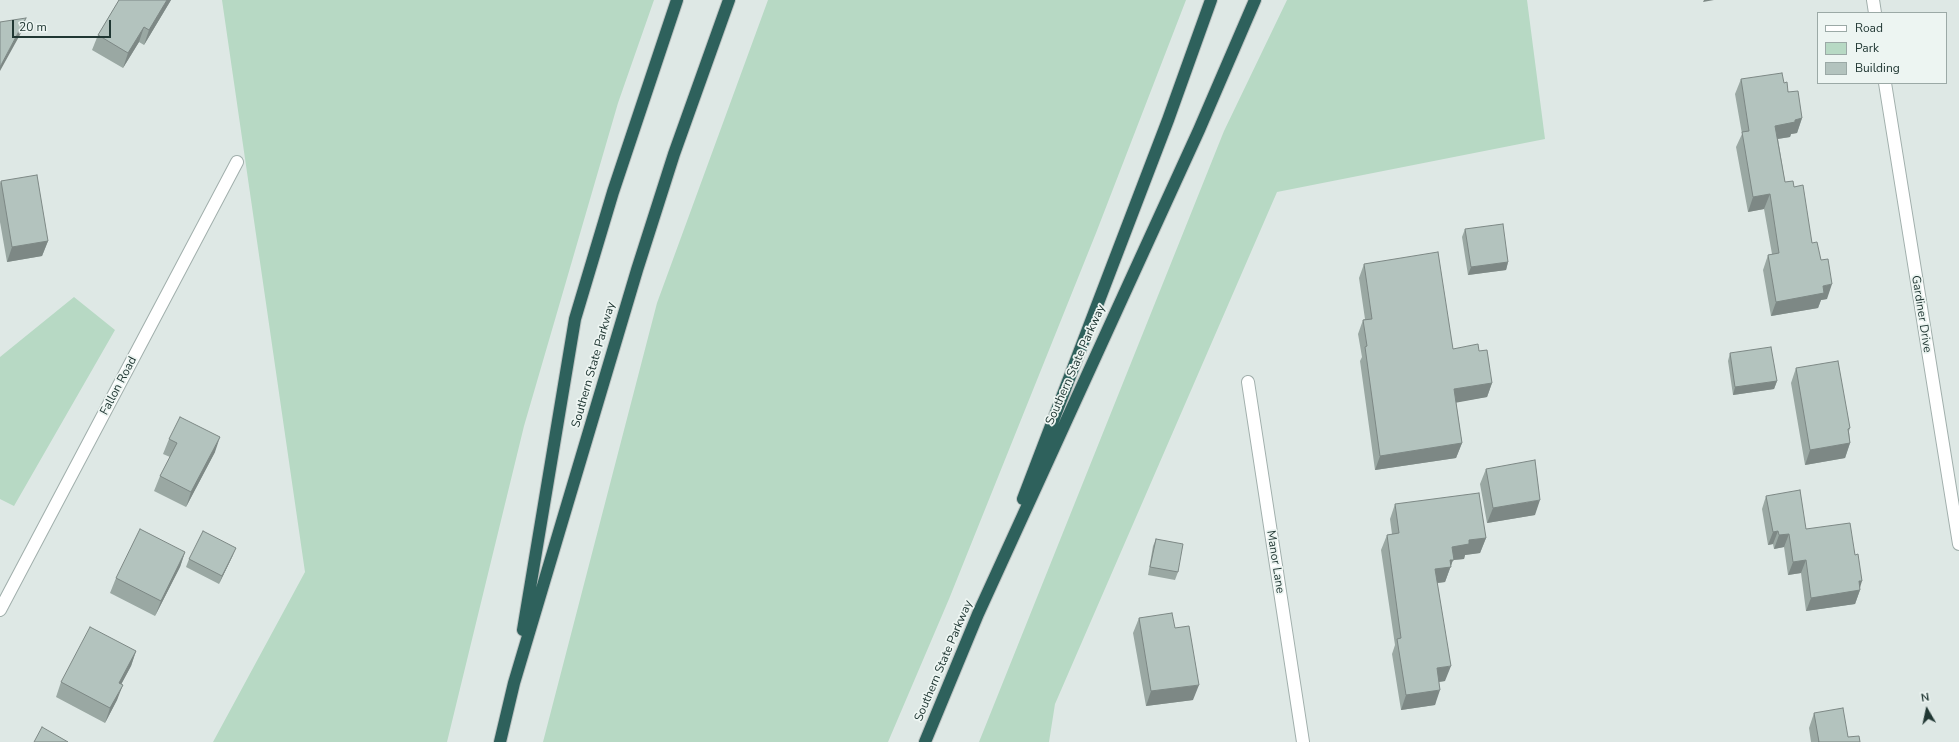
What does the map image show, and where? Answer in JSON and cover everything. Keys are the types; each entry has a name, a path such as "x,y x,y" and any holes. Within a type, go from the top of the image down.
{"highway":[{"path":"514,683 575,319 611,200 677,0"},
{"name":"Southern State Parkway","path":"500,742 514,683 637,270 677,146 729,0"},
{"path":"978,614 1168,120 1211,0"},
{"name":"Southern State Parkway","path":"925,742 978,614 1199,130 1255,0"}],"street":[{"path":"1873,0 1875,12"},
{"name":"Gardiner Drive","path":"1885,84 1959,544"},
{"name":"Fallon Road","path":"0,610 237,162"},
{"name":"Manor Lane","path":"1248,382 1303,742"}],"green space":[{"path":"222,0 654,0 618,103 524,426 447,742 213,742 305,572"},
{"path":"768,0 1186,0 1096,233 949,599 888,742 543,742 657,303"},
{"path":"1287,0 1527,0 1545,139 1277,192 1055,704 1049,742 979,742 1224,131"},
{"path":"74,297 115,330 14,506 0,499 0,357"}],"building":[{"path":"119,0 167,0 149,30 144,27 128,53 98,35"},
{"path":"26,18 0,67 0,22"},
{"path":"1782,73 1784,83 1787,82 1788,92 1798,91 1802,118 1795,120 1795,122 1775,126 1785,182 1793,181 1794,187 1803,185 1812,243 1817,242 1821,260 1828,259 1832,284 1823,286 1824,293 1776,302 1768,255 1779,253 1770,194 1753,197 1742,132 1749,131 1741,79"},
{"path":"37,175 48,241 12,247 1,181"},
{"path":"1503,224 1508,262 1471,267 1465,229"},
{"path":"1438,252 1453,349 1478,344 1479,351 1487,350 1492,383 1454,389 1462,443 1380,456 1365,347 1367,346 1363,320 1372,319 1364,264"},
{"path":"1771,347 1777,381 1735,387 1730,353"},
{"path":"1838,361 1850,428 1848,429 1850,443 1810,450 1796,368"},
{"path":"180,417 220,437 191,492 160,476 177,443 169,439"},
{"path":"1535,460 1540,500 1493,508 1486,469"},
{"path":"1800,490 1806,529 1850,523 1855,555 1858,554 1862,581 1859,581 1860,590 1811,598 1806,560 1793,562 1789,534 1779,535 1778,531 1773,532 1766,496"},
{"path":"1479,493 1486,538 1469,540 1469,544 1452,547 1454,560 1450,560 1451,567 1435,569 1451,666 1437,668 1440,690 1406,695 1397,639 1401,638 1387,535 1399,533 1395,504"},
{"path":"140,529 185,552 161,601 116,578"},
{"path":"203,531 236,548 222,576 189,559"},
{"path":"1156,539 1183,544 1178,572 1150,567"},
{"path":"1172,613 1175,628 1189,626 1199,685 1151,691 1139,618"},
{"path":"90,627 136,651 119,683 123,685 110,708 61,682"},
{"path":"1843,708 1848,737 1859,736 1860,742 1819,742 1814,713"},
{"path":"42,727 68,742 34,742"}]}
